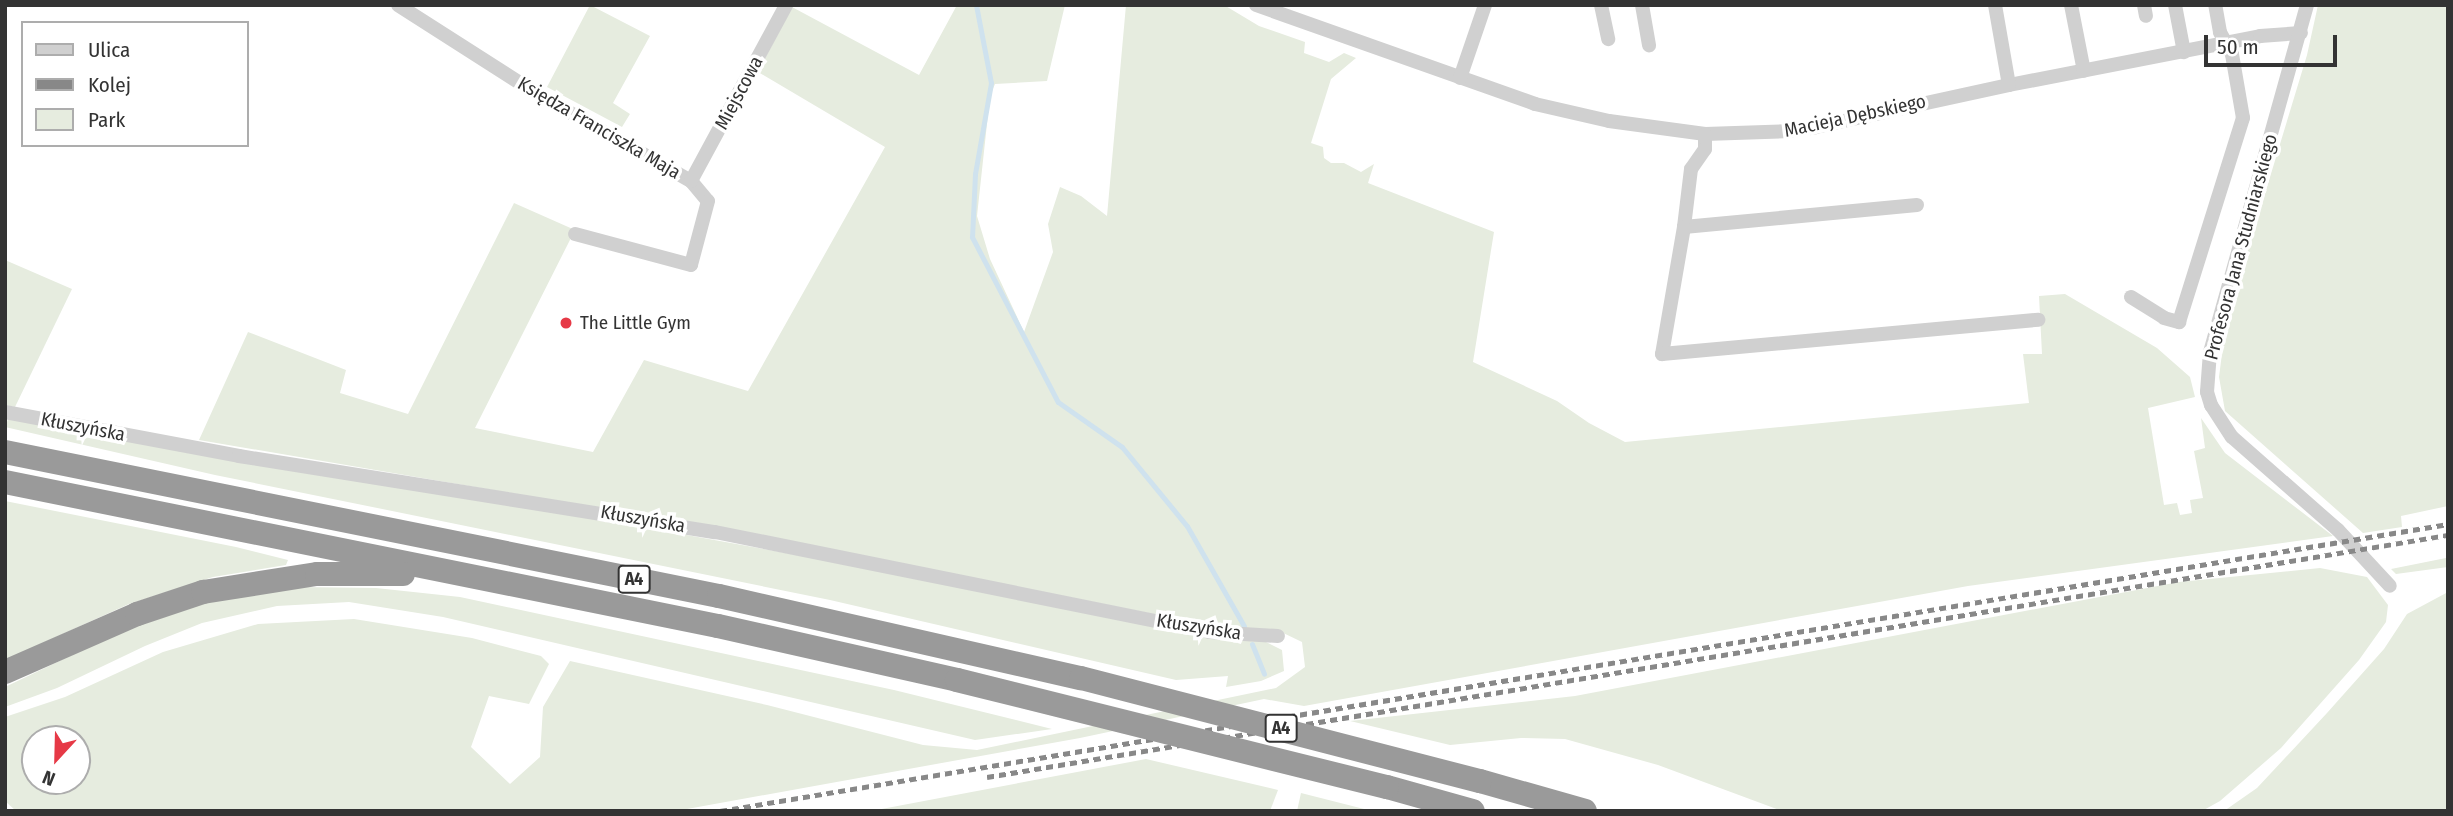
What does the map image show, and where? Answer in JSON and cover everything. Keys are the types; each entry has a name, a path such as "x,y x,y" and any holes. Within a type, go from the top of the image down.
{"highway":[{"name":"A4","path":"5,452 719,596 1081,678 1480,781 1585,811"},
{"name":"A4","path":"5,482 718,626 957,680 1387,787 1473,811"},
{"path":"5,672 167,602 238,584 317,574 382,573 479,578"}],"street":[{"name":"Księdza Franciszka Maja","path":"398,5 537,94 691,181 708,201 691,265 575,234"},
{"name":"Miejscowa","path":"691,181 786,5"},
{"name":"Macieja Dębskiego","path":"1256,5 1460,78 1570,113 1706,134 1762,133 1816,127 2009,85 2227,44 2301,33"},
{"path":"1460,78 1485,5"},
{"path":"1601,5 1608,39"},
{"path":"1642,5 1650,44"},
{"path":"1995,5 2009,85"},
{"path":"2071,5 2084,71"},
{"path":"2175,5 2184,52"},
{"path":"2131,298 2164,318 2179,322 2243,118 2232,54 2220,32 2215,5"},
{"name":"Profesora Jana Studniarskiego","path":"2307,5 2210,351 2207,392 2211,405 2232,437 2338,530 2390,586"},
{"path":"1706,134 1705,149 1691,169 1662,354 2038,320"},
{"path":"1684,227 1917,205"},
{"name":"Kłuszyńska","path":"5,412 239,456 715,532 1210,632 1278,636"}],"green space":[{"path":"590,5 650,36 613,103 630,114 622,127 547,87"},
{"path":"957,5 1065,5 1047,81 995,84 990,96 977,216 990,259 1024,332 1053,252 1048,224 1060,187 1081,196 1107,216 1126,5 1224,5 1259,26 1305,42 1304,53 1329,62 1344,53 1356,58 1331,79 1311,143 1323,147 1324,158 1331,163 1344,163 1361,172 1374,164 1368,183 1494,232 1473,362 1557,401 1589,423 1625,442 2029,403 2023,354 2042,354 2039,296 2065,294 2157,348 2190,377 2195,397 2148,408 2164,505 2177,503 2180,515 2192,513 2190,500 2203,498 2194,451 2205,448 2201,418 2225,453 2333,536 1968,586 1304,706 1264,699 1080,738 676,811 16,811 5,801 5,717 65,697 163,652 258,624 354,619 472,638 541,656 549,664 529,704 489,696 471,747 510,784 540,757 543,707 570,661 767,705 923,745 977,750 1276,688 1305,667 1302,642 1277,630 1223,628 769,537 199,440 248,332 346,370 340,393 408,414 514,203 575,230 475,428 593,452 644,360 748,391 885,147 758,72 792,7 919,75"},
{"path":"2318,5 2448,5 2448,506 2401,516 2402,527 2363,533 2225,411 2219,377 2226,322 2307,55"},
{"path":"5,260 72,289 15,407 5,405"},
{"path":"9,417 582,516 1260,639 1282,650 1284,671 1261,681 1226,687 1228,676 1176,680 830,600 215,475 5,427"},
{"path":"5,501 236,547 288,560 286,565 213,577 129,604 5,660"},
{"path":"2446,554 2448,567 2396,574 2391,569 2446,558"},
{"path":"2320,568 2367,577 2388,605 2386,622 2359,660 2281,748 2220,801 2202,811 1782,811 1658,765 1565,739 1521,738 1450,745 1350,721 1575,696 2179,582"},
{"path":"297,587 376,588 460,597 894,690 1052,729 975,740 443,617 349,602 277,606 202,623 145,646 57,688 5,707 5,687 135,625 209,599"},
{"path":"2448,592 2448,811 2224,811 2257,788 2327,713 2384,649 2407,614"},
{"path":"1146,759 1278,790 1270,811 871,811"},
{"path":"1301,793 1372,811 1297,811"}],"waterway":[{"path":"976,5 991,83 975,174 972,237 1058,402 1122,447 1187,526 1244,626"},
{"path":"1252,644 1264,674"}],"railway":[{"path":"720,811 2448,524"},
{"path":"987,777 2448,535"}],"place":[{"name":"The Little Gym","path":"566,323"}]}
